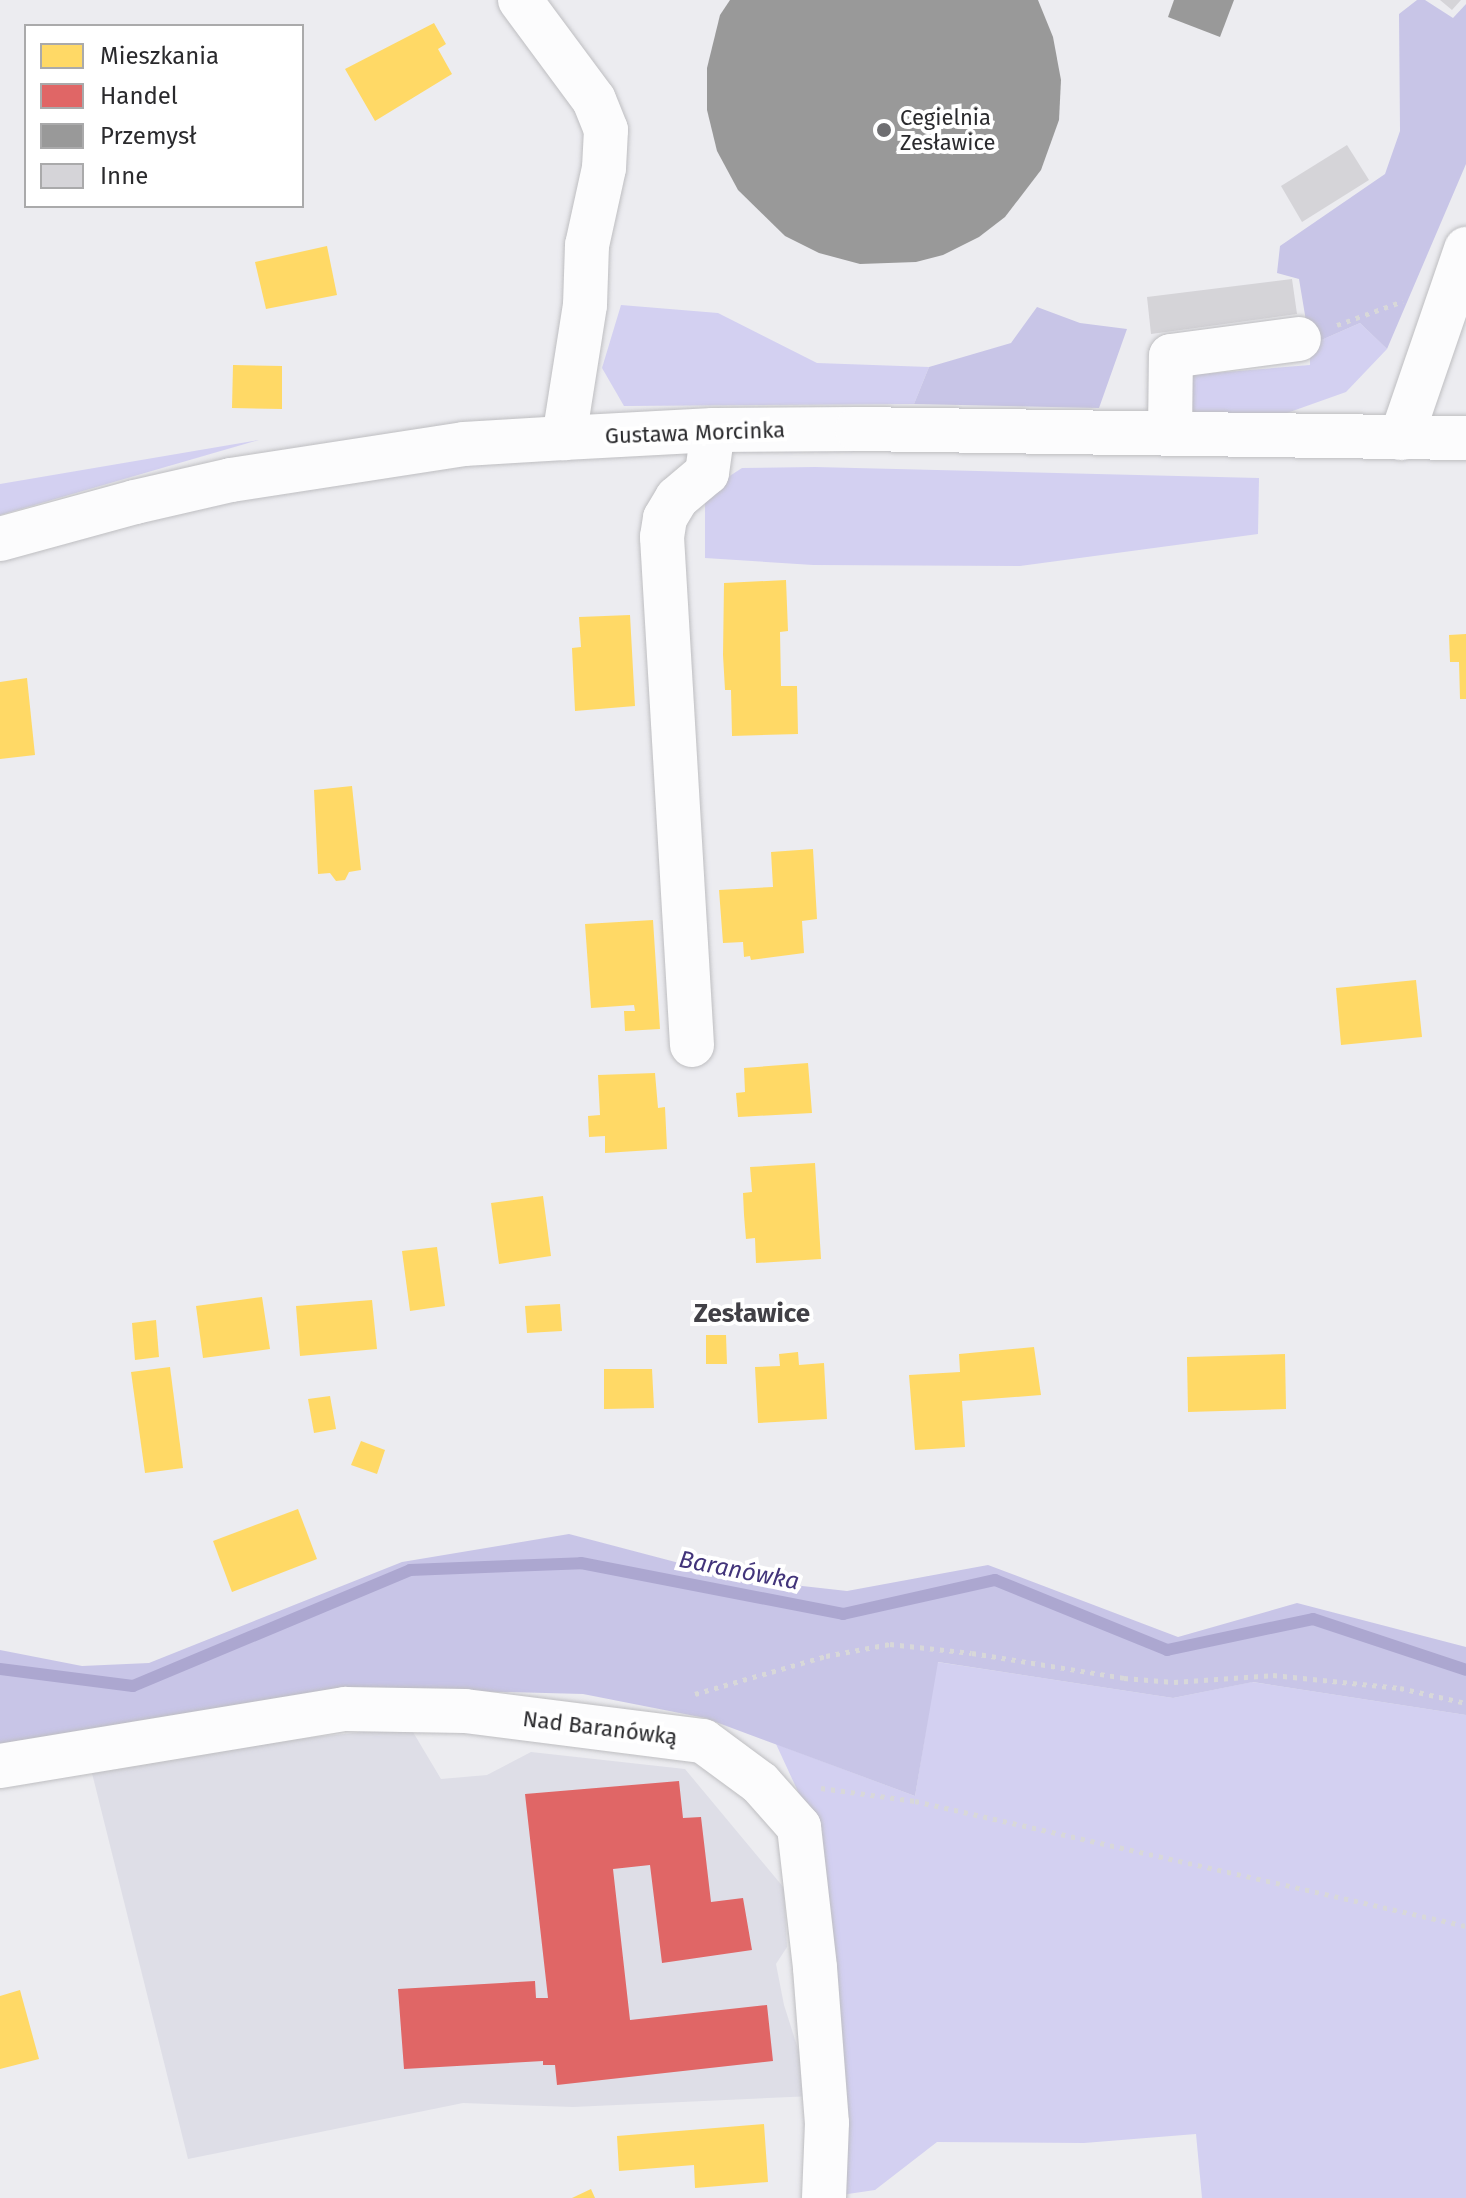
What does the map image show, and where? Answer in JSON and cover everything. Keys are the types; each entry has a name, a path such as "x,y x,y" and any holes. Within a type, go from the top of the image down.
{"street":[{"path":"520,0 594,100 606,130 604,168 587,245 585,305 564,438"},
{"path":"1401,438 1462,269"},
{"path":"1170,433 1171,356 1299,339"},
{"path":"692,1045 662,537 665,518 677,498 707,473 713,430"},
{"name":"Gustawa Morcinka","path":"0,539 135,502 231,480 464,444 713,430 1466,438"},
{"name":"Nad Baranówką","path":"0,1766 345,1709 465,1711 703,1741 760,1783 799,1827 815,1968 827,2123 824,2198"}],"path":[{"path":"1299,339 1408,300"},
{"path":"683,1698 826,1656 890,1644 948,1650 1124,1678 1174,1682 1273,1675 1400,1688 1466,1703"},
{"path":"760,1783 854,1790 915,1801 1466,1926"}],"shaded area":[{"path":"1417,0 1425,0 1453,18 1466,4 1466,164 1387,349 1360,323 1310,345 1299,279 1277,273 1280,246 1385,174 1400,131 1399,14"},
{"path":"621,305 718,313 817,363 929,367 914,404 624,406 602,368"},
{"path":"1037,307 1080,323 1127,329 1099,408 914,404 929,367 1011,343"},
{"path":"1360,323 1387,349 1346,392 1287,413 1195,413 1180,397 1189,375 1310,365 1310,345"},
{"path":"259,440 0,515 0,484"},
{"path":"815,467 1259,478 1258,534 1020,566 813,565 705,558 705,492 742,468"},
{"path":"569,1534 740,1579 847,1591 988,1565 1178,1637 1297,1603 1466,1647 1466,1715 1253,1682 1173,1698 938,1662 915,1796 705,1718 583,1694 345,1688 0,1746 0,1650 82,1666 149,1663 402,1562"},
{"path":"937,1662 1173,1698 1252,1682 1466,1715 1466,2198 1202,2198 1196,2134 1084,2143 937,2142 875,2190 841,2195 813,1824 776,1744 915,1796"},
{"path":"410,1727 441,1779 487,1775 531,1752 685,1769 784,1888 787,1947 776,1964 784,2005 813,2096 573,2107 463,2103 188,2159 89,1761"}],"building: Mieszkania":[{"path":"434,23 446,44 438,49 452,74 375,121 345,69"},
{"path":"327,246 337,295 266,309 255,262"},
{"path":"233,365 282,366 282,409 232,408"},
{"path":"786,580 788,631 780,632 781,686 797,686 798,734 732,736 731,690 725,690 723,655 724,583"},
{"path":"630,615 635,706 575,711 572,648 581,647 579,617"},
{"path":"1466,634 1466,699 1460,699 1459,662 1450,662 1449,635"},
{"path":"27,678 35,755 0,759 0,682"},
{"path":"352,786 361,870 349,872 345,880 336,881 330,873 318,874 314,790"},
{"path":"813,849 817,919 802,921 804,953 751,960 750,956 744,957 743,942 723,943 719,890 773,887 771,852"},
{"path":"653,920 660,1029 625,1031 624,1011 635,1011 634,1005 591,1008 585,924"},
{"path":"1416,980 1422,1037 1341,1045 1336,988"},
{"path":"808,1063 812,1113 738,1117 736,1093 745,1092 744,1068"},
{"path":"655,1073 658,1108 665,1107 667,1149 605,1153 605,1136 589,1137 588,1116 600,1115 598,1075"},
{"path":"815,1163 821,1259 756,1263 755,1238 746,1239 744,1215 743,1193 752,1192 750,1167"},
{"path":"543,1196 551,1256 499,1264 491,1203"},
{"path":"437,1247 445,1306 410,1311 402,1251"},
{"path":"262,1297 270,1349 203,1358 196,1306"},
{"path":"372,1300 377,1349 300,1356 296,1306"},
{"path":"560,1304 562,1331 527,1333 525,1306"},
{"path":"156,1320 159,1357 135,1360 132,1323"},
{"path":"706,1335 726,1335 727,1364 706,1364"},
{"path":"1034,1347 1041,1395 962,1401 965,1447 915,1450 909,1375 960,1372 959,1354"},
{"path":"798,1352 799,1365 824,1363 827,1419 758,1423 755,1367 780,1366 779,1354"},
{"path":"1285,1354 1286,1409 1188,1412 1187,1357"},
{"path":"170,1367 183,1468 145,1473 131,1372"},
{"path":"604,1369 652,1369 654,1408 604,1409"},
{"path":"330,1396 336,1429 314,1433 308,1399"},
{"path":"361,1441 385,1450 377,1474 351,1465"},
{"path":"298,1509 317,1559 232,1592 213,1541"},
{"path":"20,1990 39,2059 0,2069 0,1996"},
{"path":"764,2124 768,2182 695,2188 694,2165 619,2171 617,2136"},
{"path":"591,2189 595,2198 572,2198"}],"building: Handel":[{"path":"679,1781 683,1818 701,1817 711,1902 743,1898 752,1950 662,1963 650,1865 613,1869 630,2020 767,2005 773,2061 557,2085 555,2065 543,2065 543,2061 404,2069 398,1989 535,1981 536,1998 548,1998 525,1794"}],"building: Przemysł":[{"name":"Cegielnia Zesławice","path":"730,0 1038,0 1053,37 1061,80 1059,120 1041,170 1005,217 979,237 943,255 916,262 860,264 819,253 785,236 738,190 717,151 707,110 707,68 720,15"},
{"path":"1174,0 1234,0 1220,37 1168,17"}],"building: Inne":[{"path":"1440,0 1461,0 1452,10"},
{"path":"1347,145 1369,180 1302,222 1281,186"},
{"path":"1292,279 1297,314 1151,334 1147,297"}],"waterway":[{"name":"Baranówka","path":"0,1669 133,1686 410,1570 581,1563 843,1614 995,1580 1167,1650 1313,1619 1466,1670"}],"place":[{"name":"Cegielnia Zesławice","path":"884,130"}],"district":[{"name":"Zesławice","path":"752,1314"}]}
